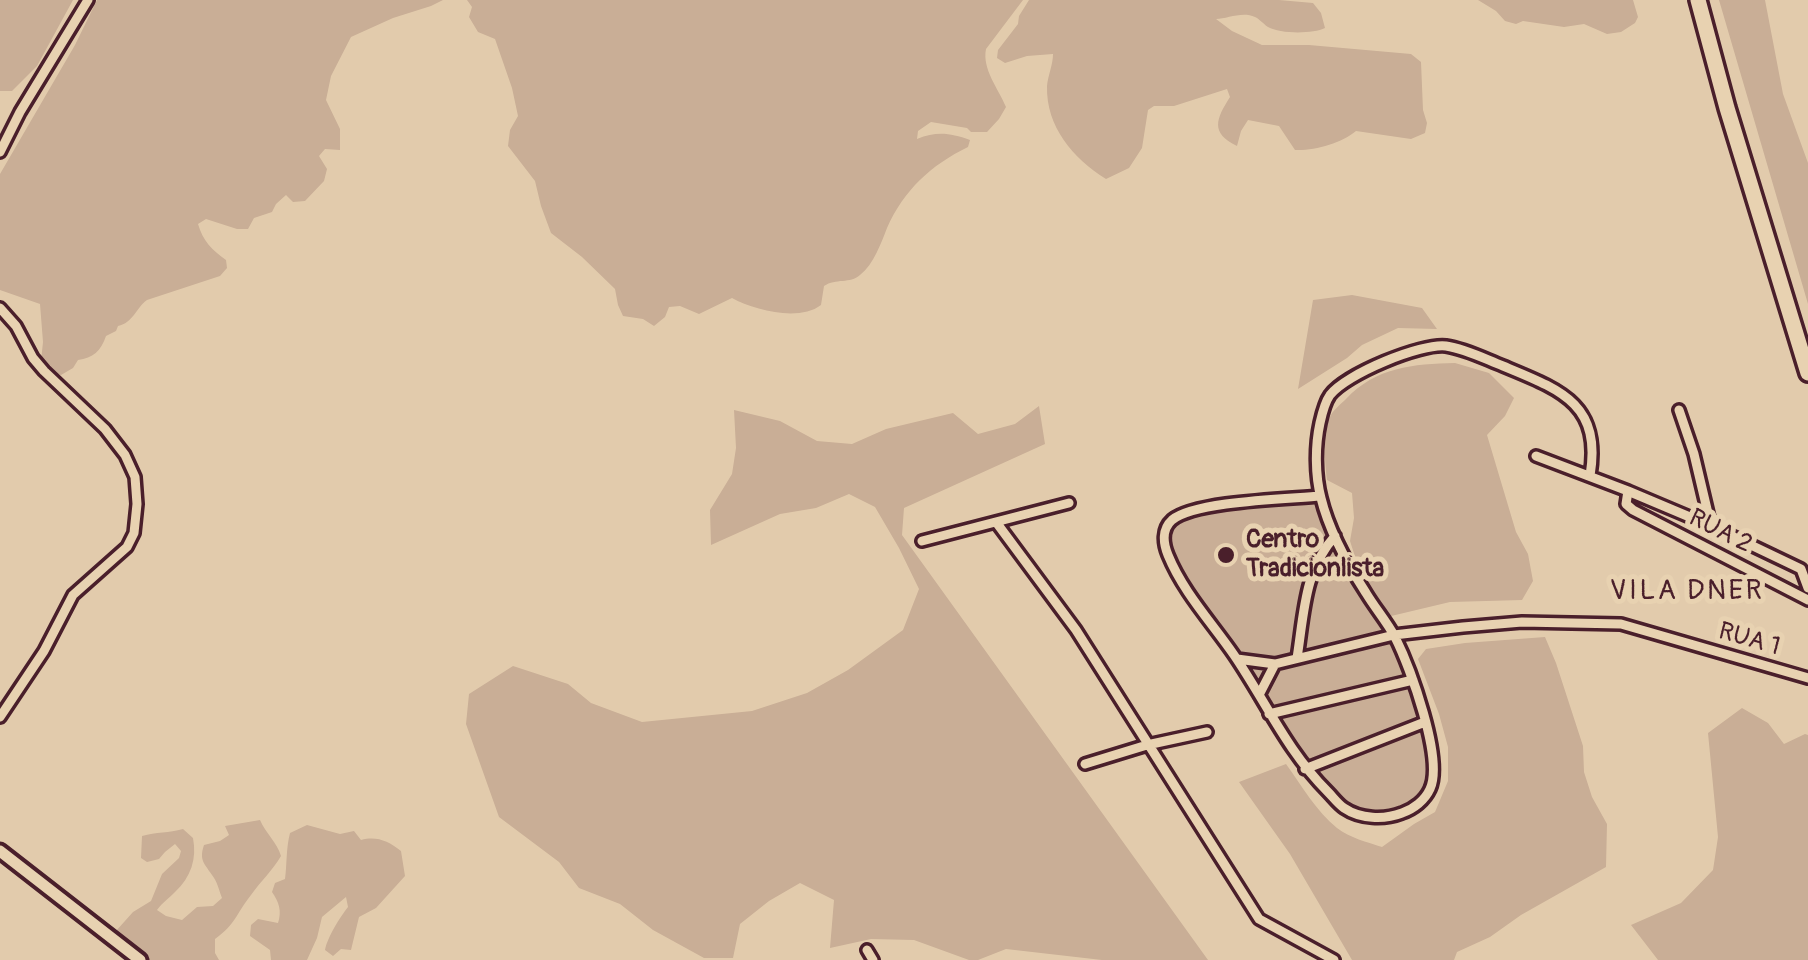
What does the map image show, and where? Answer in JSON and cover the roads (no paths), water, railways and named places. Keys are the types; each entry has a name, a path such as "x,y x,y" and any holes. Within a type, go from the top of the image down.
{"highway":[{"path":"1698,0 1808,373"}],"street":[{"path":"0,152 88,0"},
{"path":"0,308 16,326 33,358 105,429 124,455 135,477 137,504 134,533 126,547 74,595 28,677 0,717"},
{"path":"1320,496 1192,511 1172,520 1164,533 1166,551 1180,579 1305,768 1345,809 1374,818 1402,814 1421,802 1432,786 1432,747 1413,680 1394,635 1364,591 1335,536 1320,496 1318,442 1328,398 1342,382 1388,360 1443,345 1485,359 1568,398 1582,414 1592,436 1590,476"},
{"path":"1679,410 1711,526"},
{"name":"RUA 2","path":"1536,456 1711,526 1801,569 1808,588"},
{"name":"RUA 2","path":"1628,492 1626,504 1633,510 1808,600"},
{"path":"922,540 1069,502"},
{"path":"996,522 1076,630 1259,919 1334,960"},
{"path":"1297,658 1306,592 1323,549 1335,536"},
{"name":"RUA 1","path":"1275,664 1394,635 1522,622 1621,624 1808,678"},
{"path":"1236,659 1275,664 1259,696"},
{"path":"1269,714 1413,680"},
{"path":"1305,768 1425,722"},
{"path":"1085,764 1147,744 1207,732"},
{"path":"0,850 140,960"},
{"path":"867,950 873,960"}],"place":[{"name":"Centro Tradicionlista","path":"1226,555"}],"district":[{"name":"VILA DNER","path":"1687,592"}]}
